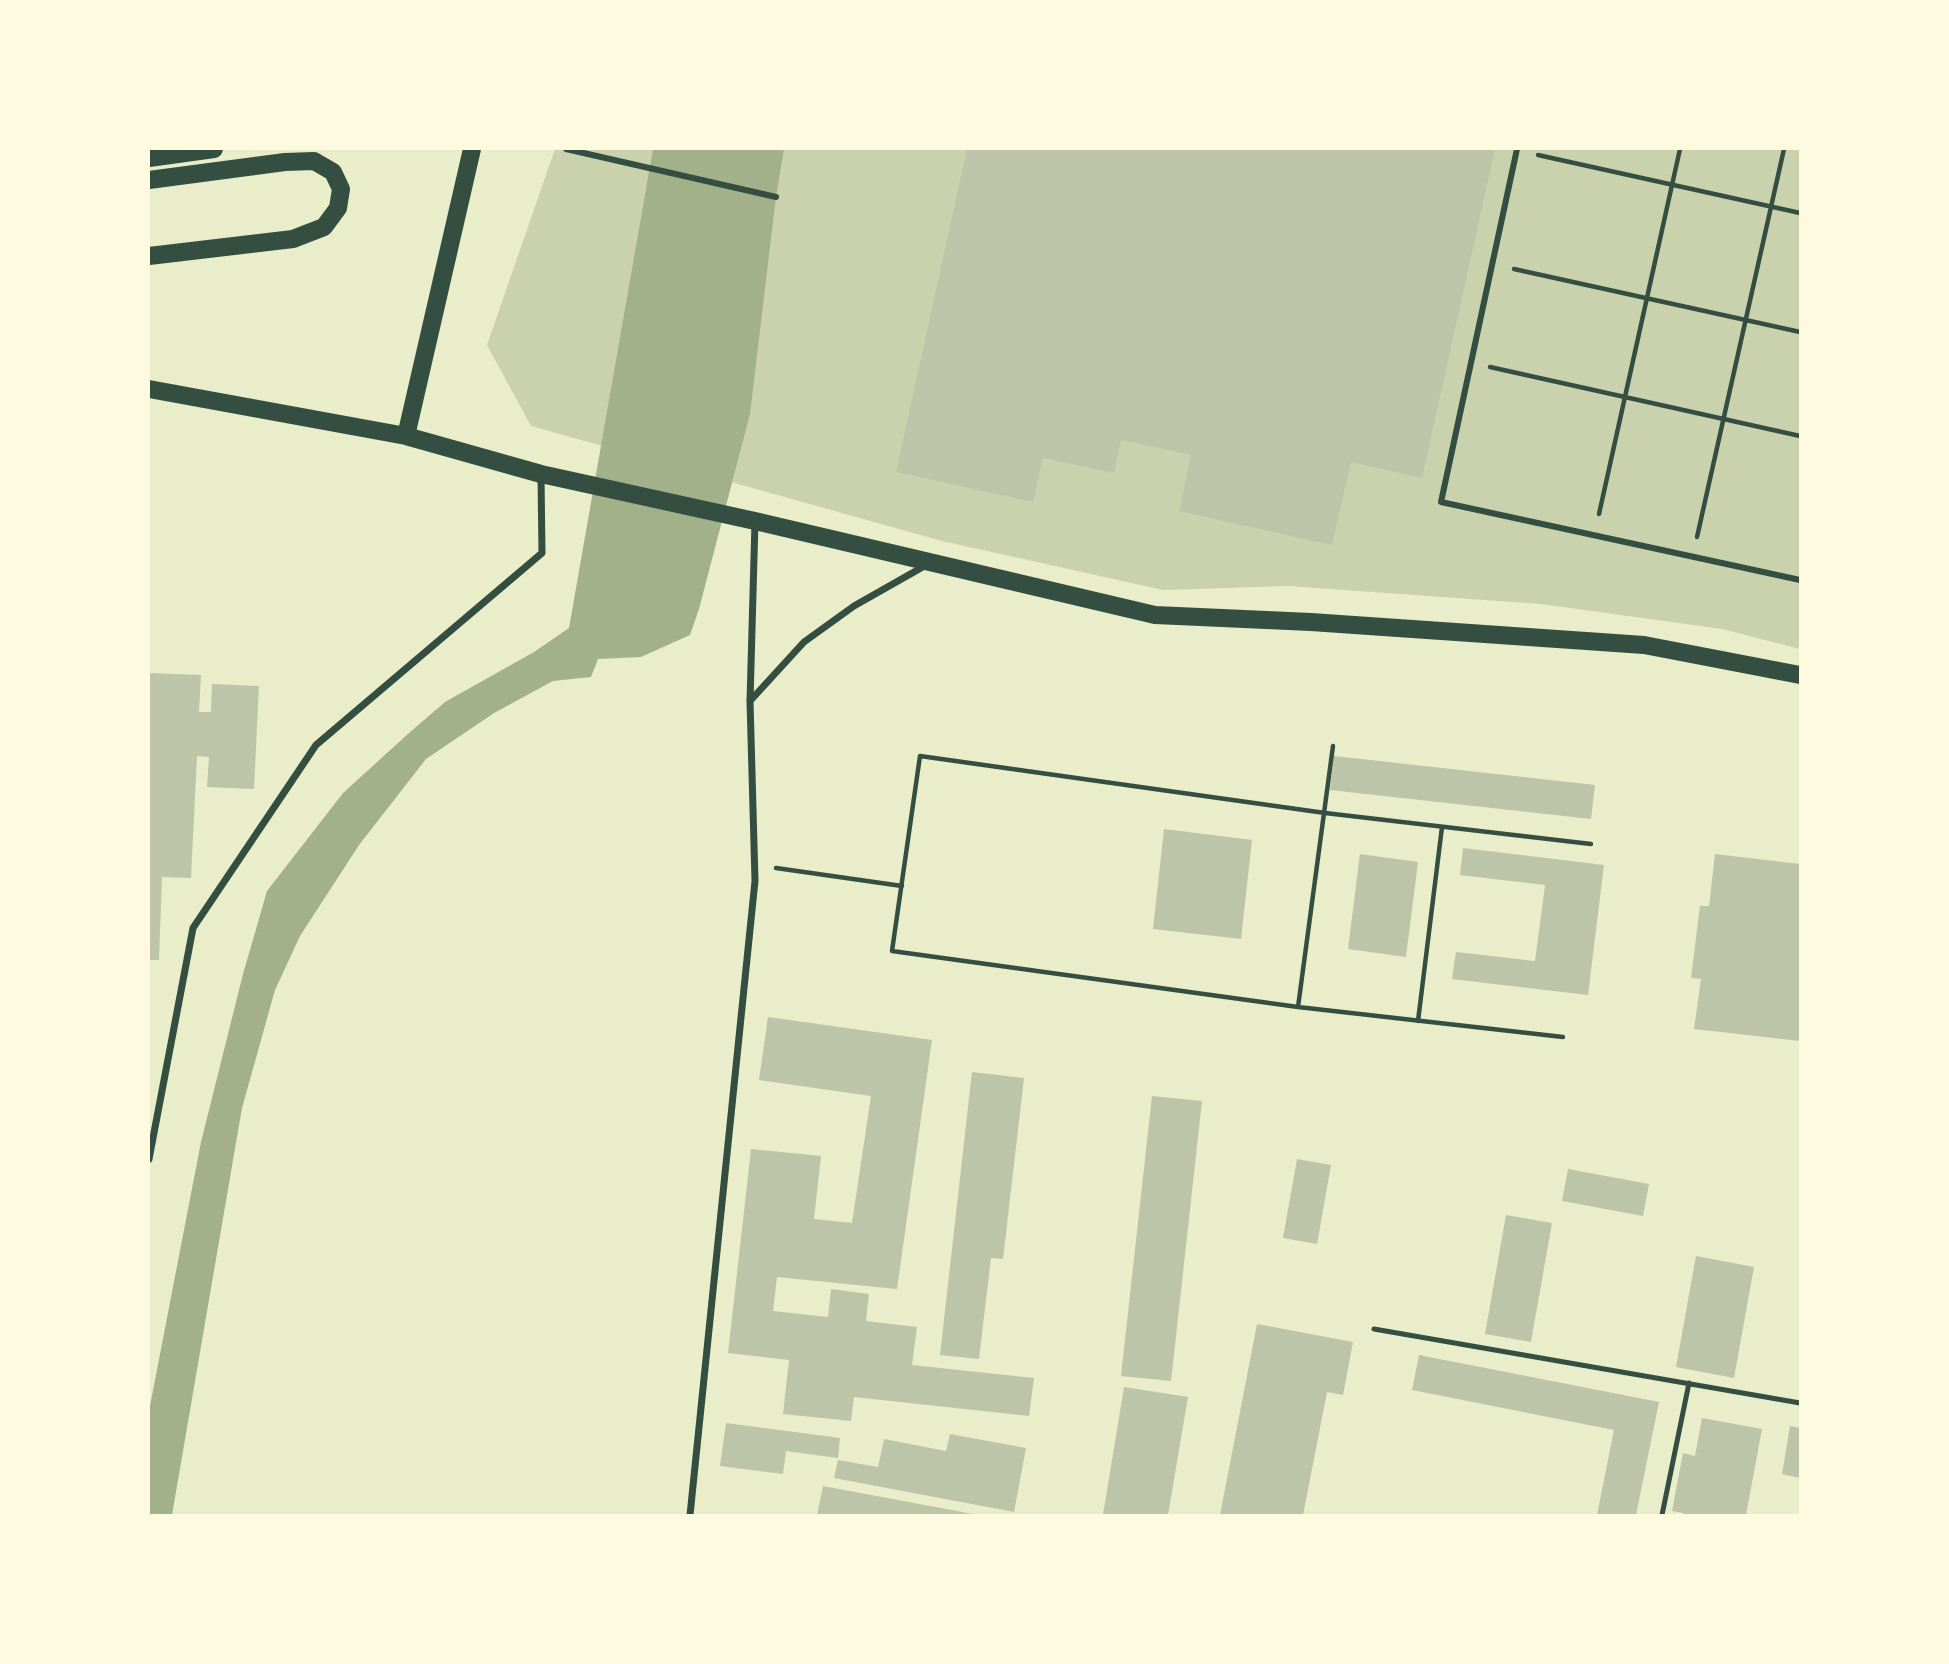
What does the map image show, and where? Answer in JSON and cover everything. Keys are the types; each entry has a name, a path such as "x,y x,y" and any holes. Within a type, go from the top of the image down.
{"main road":[{"path":"149,158 214,149"},
{"path":"406,436 472,149"},
{"path":"149,180 314,161 333,172 341,189 338,208 324,226 293,239 149,256"},
{"path":"149,388 406,436 541,474 932,561 1154,615 1311,622 1644,645 1800,675"}],"street":[{"path":"566,149 776,197"},
{"path":"1517,149 1441,502 1800,580"},
{"path":"149,1159 194,928 316,745 542,553 541,474"},
{"path":"690,1515 754,895 750,701 755,521"},
{"path":"750,701 804,642 854,606 932,561"}],"lane":[{"path":"1374,1329 1800,1403"},
{"path":"1662,1515 1689,1383"}],"path":[{"path":"1517,149 1800,214"},
{"path":"1595,535 1680,149"},
{"path":"1692,556 1784,149"},
{"path":"1492,264 1800,331"},
{"path":"1471,363 1800,436"},
{"path":"1298,1007 1333,746"},
{"path":"1563,1037 1298,1007 892,951 920,756 1325,813 1591,844"},
{"path":"1418,1021 1442,827"},
{"path":"754,865 902,886"}],"shaded area":[{"path":"555,149 1800,149 1800,649 1722,629 1541,604 1288,586 1163,590 942,541 531,426 487,345"},
{"path":"653,149 784,149 750,414 690,635 641,657 598,659 591,677 553,681 494,713 426,759 359,845 300,936 275,990 242,1108 172,1515 149,1515 149,1411 201,1142 243,974 267,891 343,793 409,733 445,702 534,652 569,628"}],"building":[{"path":"967,149 1495,149 1422,478 1351,462 1332,545 1179,511 1191,455 1121,440 1114,473 1043,458 1033,502 896,472"},
{"path":"149,673 201,675 199,712 211,712 212,684 259,686 254,789 207,787 209,757 197,756 191,878 162,877 159,960 149,960"},
{"path":"1334,756 1595,785 1591,819 1330,790"},
{"path":"1164,829 1252,840 1241,939 1153,929"},
{"path":"1463,848 1604,865 1588,995 1452,979 1456,952 1535,961 1545,885 1460,875"},
{"path":"1360,854 1418,862 1406,957 1348,949"},
{"path":"1715,854 1800,864 1800,1041 1694,1029 1701,979 1691,978 1700,906 1709,906"},
{"path":"768,1017 932,1040 897,1289 777,1277 773,1311 828,1317 831,1289 869,1294 866,1321 917,1327 912,1365 1034,1378 1029,1416 854,1397 851,1421 783,1414 789,1360 728,1353 751,1149 821,1156 814,1219 852,1223 871,1096 759,1080"},
{"path":"972,1072 1024,1078 1003,1259 991,1258 979,1359 940,1355"},
{"path":"1152,1096 1202,1101 1171,1381 1121,1376"},
{"path":"1297,1159 1331,1165 1317,1244 1283,1238"},
{"path":"1568,1169 1649,1184 1643,1216 1562,1201"},
{"path":"1506,1215 1552,1223 1531,1342 1485,1334"},
{"path":"1696,1256 1754,1267 1734,1378 1676,1367"},
{"path":"1257,1324 1353,1342 1343,1395 1327,1392 1303,1515 1220,1515"},
{"path":"1419,1355 1659,1402 1636,1515 1597,1515 1614,1430 1412,1390"},
{"path":"1124,1387 1188,1397 1168,1515 1103,1515"},
{"path":"1702,1418 1762,1429 1746,1515 1683,1515 1672,1511 1683,1453 1695,1456"},
{"path":"726,1423 840,1438 838,1458 786,1451 783,1474 720,1466"},
{"path":"1790,1426 1800,1428 1800,1478 1782,1474"},
{"path":"950,1434 1026,1448 1014,1512 834,1478 838,1460 878,1467 884,1439 946,1451"},
{"path":"823,1486 973,1514 973,1515 817,1515"}]}
